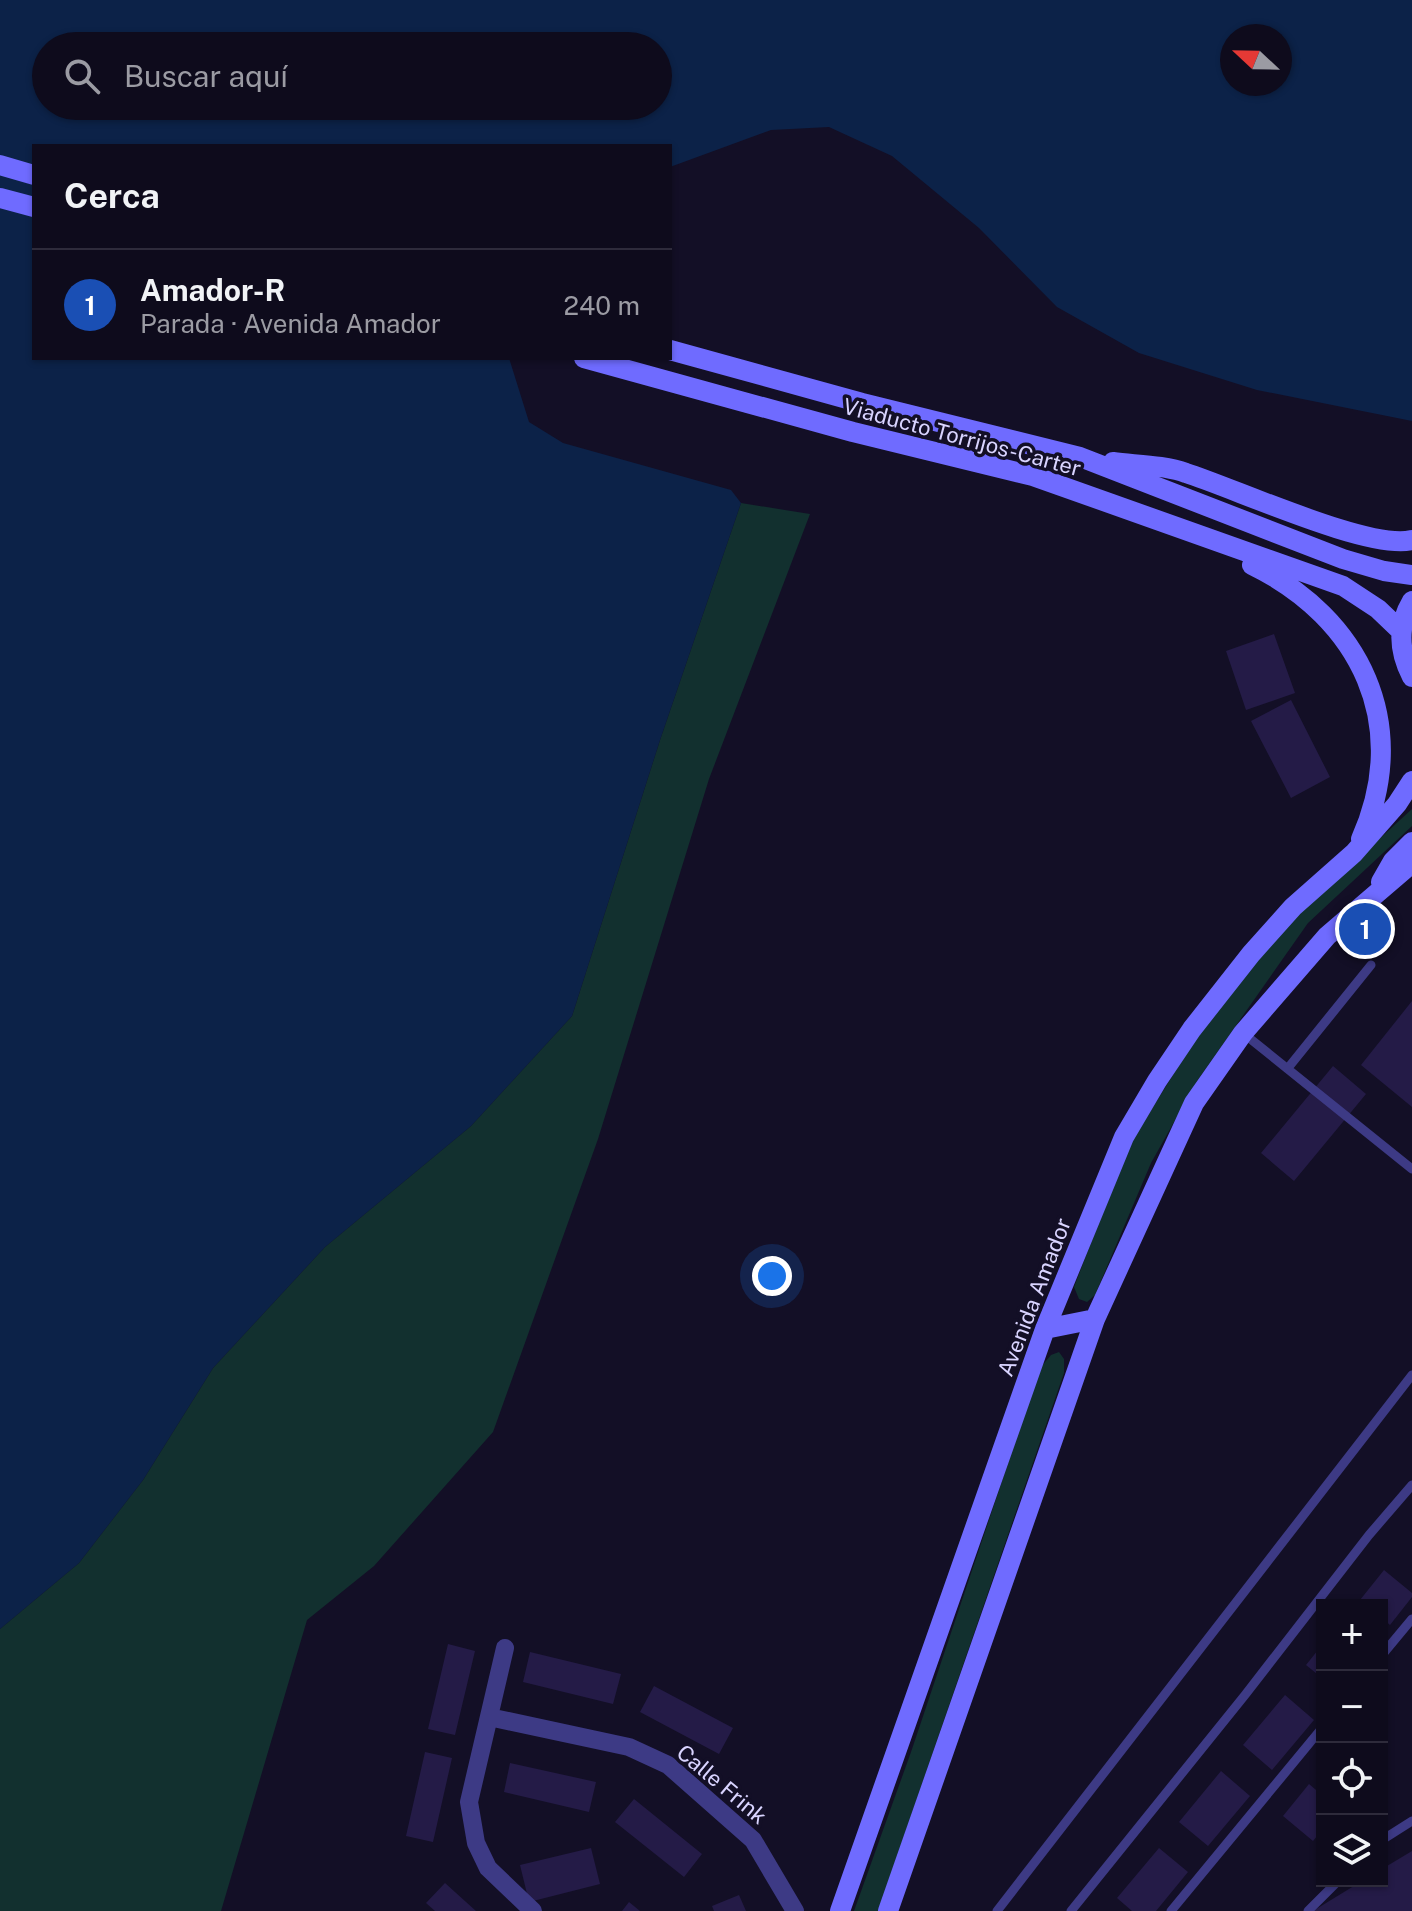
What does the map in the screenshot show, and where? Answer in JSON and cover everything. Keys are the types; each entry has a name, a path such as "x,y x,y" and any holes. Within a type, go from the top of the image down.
{"main road":[{"path":"0,165 32,174"},
{"path":"0,198 32,206"},
{"name":"Viaducto Torrijos-Carter","path":"672,351 862,403 1080,457 1343,559 1384,571 1412,575"},
{"name":"Viaducto Torrijos-Carter","path":"591,360 853,432 1033,476 1343,586 1378,609 1401,631"},
{"path":"1080,457 1182,471 1350,532 1382,540 1412,540"},
{"path":"1158,520 1283,580 1327,618 1354,649 1373,688 1380,727 1381,774 1368,823 1354,853"},
{"path":"1412,601 1406,610 1401,631 1401,648 1412,677"},
{"name":"Avenida Amador","path":"840,1911 1045,1329 1124,1137 1157,1081 1211,1003 1293,907 1354,853 1397,804 1412,781"},
{"path":"1376,893 1393,861 1412,842"},
{"path":"888,1911 1095,1319 1194,1103 1243,1033 1327,936 1412,863"},
{"path":"1045,1329 1095,1319"}],"street":[{"path":"505,1648 469,1802 476,1843 488,1868 533,1911"},
{"name":"Calle Frink","path":"489,1717 629,1747 668,1765 753,1840 795,1911"}],"lane":[{"path":"1288,1068 1371,965"},
{"path":"1243,1033 1412,1169"},
{"path":"997,1911 1412,1375"},
{"path":"1071,1911 1412,1485"},
{"path":"1388,1648 1412,1619"},
{"path":"1171,1911 1316,1735"},
{"path":"1388,1836 1412,1821"},
{"path":"1308,1911 1332,1887"}],"green space":[{"path":"741,503 810,514 709,779 598,1139 493,1432 374,1566 307,1620 221,1911 0,1911 0,1629 79,1563 143,1480 213,1368 325,1247 471,1126 572,1016 660,740"},
{"path":"1412,809 1412,826 1308,923 1197,1081 1151,1163 1095,1295 1087,1302 1079,1299 1074,1287 1128,1147 1208,1019 1293,918"},
{"path":"1059,1352 1064,1359 1064,1373 878,1911 854,1911 1040,1368 1051,1355"}],"water":[{"path":"0,0 1412,0 1412,421 1257,390 1139,353 1057,307 979,228 892,156 829,127 771,130 672,166 672,144 32,144 32,360 510,360 529,422 563,443 731,490 741,503 660,740 572,1016 471,1126 325,1247 213,1368 143,1480 79,1563 0,1629"}],"building":[{"path":"1274,634 1295,693 1246,710 1226,651"},
{"path":"1291,700 1330,777 1291,798 1251,721"},
{"path":"1412,1001 1412,1107 1361,1065"},
{"path":"1333,1066 1366,1094 1294,1181 1261,1153"},
{"path":"1384,1570 1412,1593 1390,1625 1388,1599 1361,1599"},
{"path":"448,1644 475,1651 455,1735 428,1729"},
{"path":"530,1652 621,1674 613,1704 523,1682"},
{"path":"1316,1652 1316,1673 1306,1665"},
{"path":"654,1686 733,1728 719,1754 640,1712"},
{"path":"1285,1695 1314,1720 1272,1770 1243,1745"},
{"path":"425,1752 452,1758 433,1842 406,1836"},
{"path":"510,1763 596,1782 589,1812 504,1792"},
{"path":"1221,1771 1250,1796 1208,1846 1179,1822"},
{"path":"1309,1784 1316,1790 1316,1837 1313,1841 1283,1816"},
{"path":"634,1799 702,1854 684,1877 615,1822"},
{"path":"591,1848 600,1884 529,1902 520,1865"},
{"path":"1159,1848 1188,1872 1156,1911 1132,1911 1117,1898"},
{"path":"1412,1851 1412,1911 1313,1911 1352,1887 1388,1887 1388,1865"},
{"path":"445,1883 476,1911 435,1911 426,1903"},
{"path":"739,1895 746,1911 714,1911 712,1906"},
{"path":"629,1902 640,1911 622,1911"}],"place":[{"name":"Amador-R","path":"1365,929"}]}
